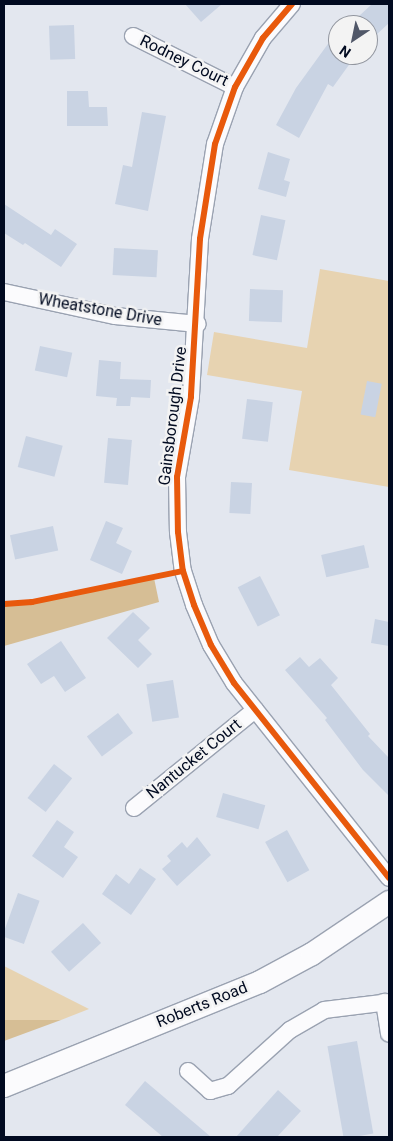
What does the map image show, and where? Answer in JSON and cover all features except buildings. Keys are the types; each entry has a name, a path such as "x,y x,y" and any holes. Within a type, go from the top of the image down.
{"main road":[{"name":"Roberts Road","path":"4,1086 260,982 312,954 389,902"}],"street":[{"name":"Gainsborough Drive","path":"292,4 264,38 235,86 215,144 206,188 200,239 198,324 191,397 177,477 178,532 183,571 211,645 255,710 389,878"},
{"name":"Rodney Court","path":"133,36 235,86"},
{"name":"Wheatstone Drive","path":"4,292 115,316 198,324"},
{"name":"Nantucket Court","path":"134,808 255,710"},
{"path":"188,1071 210,1091 228,1086 290,1030 324,1010 386,1002 389,1034"}],"shaded area":[{"path":"320,269 389,281 389,487 289,470 302,391 207,375 214,332 307,348"},
{"path":"154,578 159,602 4,646 4,605"},
{"path":"4,966 89,1009 61,1020 4,1020"},
{"path":"4,1020 61,1020 4,1041"}],"cycle path":[{"path":"292,4 263,38 235,87 215,144 200,239 191,397 177,477 178,532 183,571 194,605 211,645 234,683 389,878"},
{"path":"4,604 32,602 183,571"}]}
